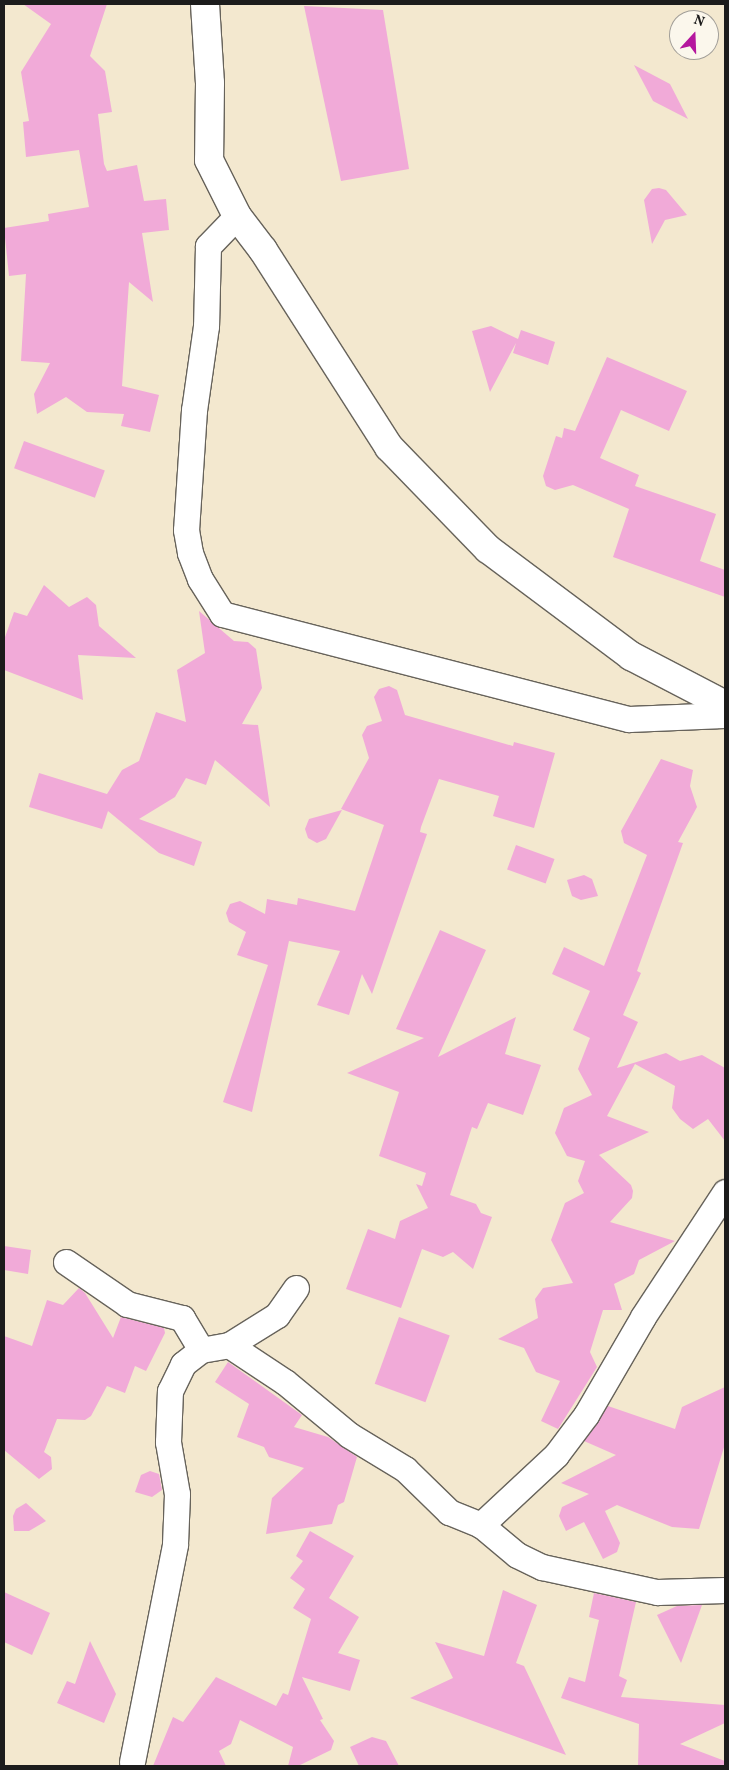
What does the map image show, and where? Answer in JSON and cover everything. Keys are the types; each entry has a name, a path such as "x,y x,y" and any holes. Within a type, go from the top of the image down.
{"street":[{"path":"205,4 210,83 209,160 237,216 263,250 389,447 488,549 631,656 725,705"},
{"path":"237,216 208,246 206,326 194,410 186,530 190,553 200,579 222,614 630,719 725,715"},
{"path":"481,1525 519,1493 561,1449 586,1415 643,1317 725,1192"},
{"path":"66,1262 127,1304 182,1318 201,1350"},
{"path":"132,1762 175,1544 177,1494 168,1442 170,1391 183,1364 201,1350 229,1345 277,1315 296,1288"},
{"path":"229,1345 285,1382 349,1435 404,1469 449,1512 481,1525 517,1555 560,1572 658,1592 725,1590"}],"building":[{"path":"23,4 107,4 90,56 105,71 112,112 98,114 104,164 107,171 137,165 144,201 166,199 169,230 142,233 153,302 129,282 122,386 159,395 150,432 121,426 124,414 87,412 66,397 37,414 34,394 50,363 21,361 26,274 9,276 4,228 49,221 48,214 89,207 79,150 26,157 23,122 29,121 21,72 51,24"},
{"path":"304,6 383,10 409,169 341,181"},
{"path":"634,65 670,84 688,119 653,101"},
{"path":"652,189 666,190 687,215 665,220 652,244 644,200"},
{"path":"491,326 518,339 521,330 555,342 548,365 513,353 516,343 490,392 472,331"},
{"path":"607,357 687,391 669,431 621,410 600,458 639,475 635,486 716,514 700,561 725,570 725,597 613,557 629,509 573,485 555,490 546,486 543,476 556,436 562,438 564,428 575,431"},
{"path":"24,441 105,470 95,498 14,468"},
{"path":"44,585 69,607 87,597 96,605 99,626 136,658 78,655 83,700 4,670 4,640 14,612 27,616"},
{"path":"199,611 234,641 248,642 256,649 262,688 242,724 258,725 270,807 215,760 206,785 186,778 175,797 139,819 202,842 194,866 159,853 108,811 102,829 29,807 39,773 107,794 122,770 139,761 156,712 186,722 177,670 205,653"},
{"path":"389,686 397,690 405,715 513,746 514,742 555,753 534,828 493,816 499,796 439,779 421,827 420,832 427,834 372,994 362,974 349,1015 317,1005 340,951 289,941 252,1112 223,1102 268,965 237,955 246,932 229,922 226,913 230,904 240,901 265,914 267,899 297,905 298,898 355,911 384,825 341,809 369,758 362,735 367,726 382,721 374,697 379,689"},
{"path":"661,759 693,770 690,786 697,807 678,842 683,843 637,971 641,973 623,1015 638,1022 617,1068 666,1053 680,1061 702,1055 725,1068 725,1141 708,1119 693,1129 680,1119 672,1108 675,1086 635,1064 607,1116 649,1132 599,1155 631,1185 633,1191 632,1198 610,1222 675,1241 639,1260 634,1274 614,1284 622,1310 603,1310 590,1352 597,1367 558,1429 541,1421 560,1381 536,1372 524,1348 498,1339 538,1318 535,1299 543,1288 573,1283 551,1240 565,1203 584,1193 578,1181 585,1161 567,1156 555,1133 564,1108 592,1095 578,1069 590,1038 573,1030 590,991 552,974 564,947 604,966 647,855 624,843 621,831"},
{"path":"342,810 326,839 317,843 308,838 305,829 309,819"},
{"path":"516,845 555,859 546,883 507,869"},
{"path":"584,875 592,879 598,896 581,900 572,896 567,880"},
{"path":"440,930 486,950 438,1057 516,1017 505,1054 541,1065 523,1115 488,1103 477,1129 472,1127 450,1195 476,1204 481,1213 492,1217 473,1269 453,1252 443,1257 422,1249 401,1308 346,1289 368,1229 395,1239 400,1221 428,1208 416,1184 422,1186 426,1173 379,1156 399,1092 347,1073 424,1038 396,1029"},
{"path":"4,1246 31,1250 28,1274 4,1270"},
{"path":"79,1288 85,1293 113,1338 121,1317 164,1328 165,1333 146,1371 135,1366 125,1393 107,1386 91,1416 85,1420 57,1419 44,1452 51,1457 52,1469 39,1479 4,1450 4,1336 32,1346 47,1300 63,1305"},
{"path":"399,1317 450,1335 425,1402 375,1384"},
{"path":"228,1362 302,1415 294,1427 328,1437 357,1457 344,1502 338,1505 332,1524 266,1534 272,1498 304,1468 269,1457 264,1447 237,1437 249,1404 215,1382"},
{"path":"725,1387 725,1444 699,1529 672,1527 617,1505 605,1511 620,1543 617,1552 603,1559 584,1522 566,1531 559,1516 562,1507 589,1494 561,1483 616,1455 584,1441 608,1406 675,1429 682,1407"},
{"path":"150,1471 159,1474 162,1490 152,1497 135,1492 141,1475"},
{"path":"26,1503 46,1521 29,1531 14,1531 13,1516 16,1509"},
{"path":"310,1531 354,1556 329,1598 359,1617 338,1653 360,1660 350,1691 302,1677 323,1719 320,1720 334,1741 331,1750 298,1766 288,1766 293,1747 240,1720 231,1744 219,1751 226,1766 153,1766 173,1717 183,1722 216,1677 276,1706 283,1693 288,1695 311,1619 293,1608 305,1589 290,1578 303,1561 296,1556"},
{"path":"503,1590 537,1605 516,1663 524,1666 566,1755 410,1698 453,1678 435,1642 484,1656"},
{"path":"4,1592 50,1613 32,1655 4,1642"},
{"path":"594,1593 636,1602 619,1676 627,1680 621,1697 725,1705 725,1723 680,1744 725,1761 725,1766 638,1766 639,1724 561,1698 569,1677 585,1682 599,1620 589,1617"},
{"path":"702,1605 681,1663 657,1615 677,1606"},
{"path":"90,1641 116,1694 104,1723 57,1703 67,1681 75,1684"},
{"path":"372,1737 386,1741 399,1766 359,1766 350,1747"}]}
